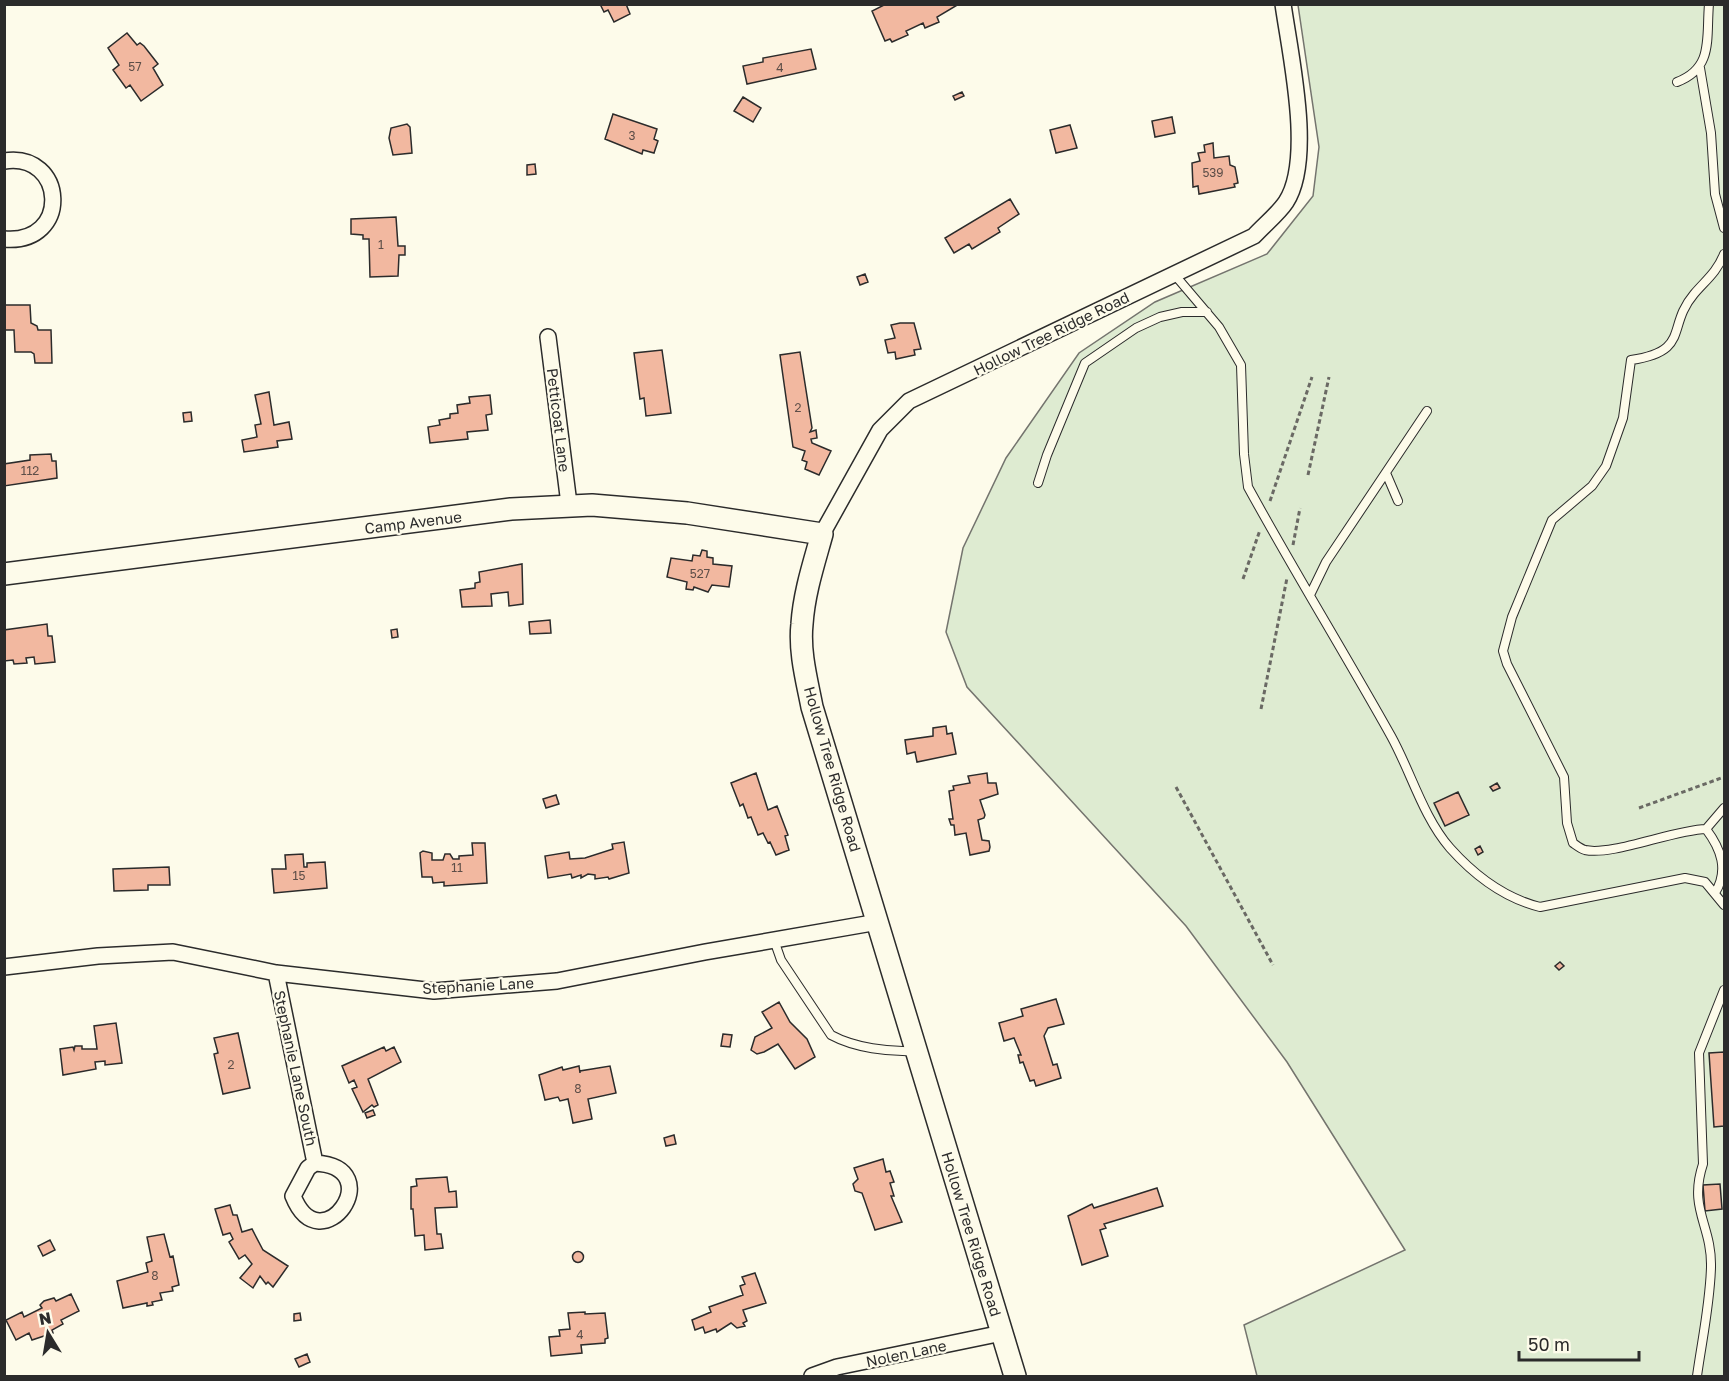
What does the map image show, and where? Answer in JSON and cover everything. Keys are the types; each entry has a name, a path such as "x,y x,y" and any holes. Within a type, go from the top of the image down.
{"street":[{"name":"Hollow Tree Ridge Road","path":"1015,1377 812,708 804,663 801,626 808,582 822,534 880,430 909,401 1254,236 1286,201 1297,171 1300,128 1283,4"},
{"path":"4,161 26,162 37,167 46,175 54,198 48,221 39,230 17,240 4,239"},
{"name":"Petticoat Lane","path":"548,337 569,504"},
{"name":"Camp Avenue","path":"4,574 511,509 569,504 687,513 822,534"},
{"name":"Stephanie Lane","path":"4,967 98,956 173,952 276,973 434,991 557,981 878,922"},
{"name":"Stephanie Lane South","path":"276,973 315,1163"},
{"name":"Nolen Lane","path":"812,1377 837,1367 1002,1333"}],"lane":[{"path":"1677,82 1691,77 1700,68 1706,53 1709,4"},
{"path":"1700,68 1712,133 1715,194 1725,228"},
{"path":"1725,254 1714,275 1694,294 1683,311 1678,331 1670,344 1659,353 1631,360 1623,418 1606,466 1592,486 1552,520 1512,617 1503,651 1507,664 1564,777 1567,823 1573,843 1584,850 1597,850 1640,843 1688,830 1706,829 1725,808"},
{"path":"1174,274 1219,327 1241,365 1244,454 1248,487 1392,738 1430,820 1450,848 1485,881 1517,901 1540,907 1684,878 1705,882 1725,905"},
{"path":"1038,483 1047,455 1085,363 1136,328 1160,317 1182,312 1207,312"},
{"path":"1310,596 1326,562 1427,411"},
{"path":"1386,473 1398,501"},
{"path":"1706,829 1722,855 1724,874 1715,893"},
{"path":"774,940 781,960 831,1035 840,1040 894,1052 917,1051"},
{"path":"1697,1377 1708,1308 1711,1264 1707,1233 1697,1205 1697,1180 1703,1164 1699,1053 1725,990"}],"path":[{"path":"1243,579 1312,377"},
{"path":"1308,475 1329,377"},
{"path":"1261,709 1300,508"},
{"path":"1639,808 1725,777"},
{"path":"1176,787 1273,965"}],"green space":[{"path":"1298,5 1724,5 1724,1376 1257,1376 1244,1325 1405,1250 1287,1062 1186,926 967,687 946,632 963,548 1006,458 1079,353 1155,302 1267,254 1313,196 1319,147"}],"building":[{"path":"600,4 626,4 630,14 614,22 608,10 604,12"},
{"path":"886,4 959,4 937,17 939,22 925,28 923,23 906,31 908,35 892,42 890,39 885,41 872,11"},
{"path":"127,33 137,45 140,43 144,46 158,64 153,68 163,85 141,101 130,85 126,88 113,70 119,65 108,48"},
{"path":"811,49 816,69 747,84 743,66 763,62 763,58"},
{"path":"962,92 964,96 955,100 953,96"},
{"path":"743,97 761,108 753,122 734,111"},
{"path":"613,114 657,129 654,139 658,141 654,153 643,150 642,154 605,139"},
{"path":"1172,117 1175,133 1155,137 1152,121"},
{"path":"407,124 410,127 412,153 393,155 389,138 391,128"},
{"path":"1070,125 1077,148 1056,153 1050,130"},
{"path":"1213,143 1214,158 1229,156 1230,165 1235,167 1238,183 1234,184 1235,187 1199,194 1198,186 1193,187 1192,163 1200,161 1198,153 1205,152 1204,145"},
{"path":"535,164 536,174 527,175 527,165"},
{"path":"1010,199 1019,214 998,228 1000,232 972,249 969,244 954,253 945,238"},
{"path":"396,217 398,246 405,246 405,255 399,255 398,276 370,277 369,239 363,239 363,235 351,234 351,219"},
{"path":"865,274 868,282 860,285 857,277"},
{"path":"4,305 30,305 31,323 37,326 38,330 51,330 52,363 35,363 34,354 31,352 15,352 14,330 4,330"},
{"path":"914,323 921,349 914,350 915,355 896,359 895,352 888,353 885,340 895,338 891,325"},
{"path":"662,350 671,413 646,416 644,398 640,399 634,353"},
{"path":"800,352 812,428 810,432 816,430 817,438 811,439 812,443 831,451 819,475 805,469 807,462 802,460 805,451 793,447 780,355"},
{"path":"269,392 274,425 289,422 292,439 277,441 278,447 244,452 242,440 257,437 255,425 261,424 255,395"},
{"path":"490,395 492,414 486,415 488,430 467,432 468,439 430,443 428,427 440,425 439,420 450,418 450,414 458,413 457,405 470,403 469,397"},
{"path":"191,412 192,421 184,422 183,413"},
{"path":"51,454 52,461 56,461 57,478 4,486 4,464 30,460 30,455"},
{"path":"702,550 707,551 707,557 713,558 713,564 732,566 729,587 712,585 708,592 694,587 693,590 686,589 687,582 667,577 671,558 692,561 693,555 700,556"},
{"path":"522,564 523,604 509,606 508,592 491,594 492,606 462,607 460,590 475,588 475,583 480,582 479,572"},
{"path":"550,620 551,633 530,634 529,622"},
{"path":"47,624 48,636 52,636 55,662 35,664 34,657 26,658 27,663 14,664 13,660 4,661 4,630"},
{"path":"397,629 398,637 392,638 391,630"},
{"path":"946,726 947,734 952,733 956,754 917,762 915,752 907,754 905,740 933,736 933,728"},
{"path":"756,773 768,810 777,806 788,835 785,836 789,850 776,855 763,833 758,835 743,804 740,806 731,783"},
{"path":"987,773 988,783 996,783 998,794 980,800 985,815 984,818 978,820 982,840 989,841 990,847 989,851 970,855 966,833 955,835 954,825 951,825 949,819 953,819 949,791 954,790 953,786 970,783 968,776"},
{"path":"1497,783 1500,788 1493,791 1490,787"},
{"path":"1458,792 1469,815 1445,826 1434,803"},
{"path":"556,795 559,804 546,808 543,799"},
{"path":"624,842 629,873 609,879 608,877 595,879 595,875 588,874 581,878 581,875 572,878 571,874 548,878 545,856 569,852 570,859 585,858 613,849 612,844"},
{"path":"472,843 485,843 487,883 444,886 444,882 433,883 432,877 422,877 420,853 423,851 432,853 432,860 443,860 445,854 450,854 453,859 459,859 459,856 473,855"},
{"path":"1480,846 1483,852 1478,855 1475,849"},
{"path":"303,854 304,867 307,867 307,863 325,862 327,888 274,893 272,869 286,869 285,855"},
{"path":"169,867 170,885 148,885 148,890 114,891 113,869"},
{"path":"1560,962 1564,966 1559,970 1555,966"},
{"path":"1056,999 1064,1024 1048,1028 1044,1036 1053,1065 1057,1064 1061,1078 1036,1086 1034,1080 1030,1081 1023,1062 1020,1063 1018,1055 1021,1055 1014,1038 1004,1041 999,1023 1023,1016 1021,1009"},
{"path":"779,1002 790,1022 807,1039 815,1057 795,1069 778,1044 757,1054 751,1050 755,1037 772,1028 762,1012"},
{"path":"116,1023 122,1063 105,1065 105,1061 95,1062 96,1069 63,1075 60,1049 73,1047 74,1050 75,1046 82,1046 82,1049 97,1049 94,1026"},
{"path":"238,1033 250,1088 223,1094 214,1054 218,1053 214,1038"},
{"path":"723,1034 732,1035 730,1047 721,1046"},
{"path":"384,1047 386,1051 394,1047 401,1062 368,1079 378,1105 374,1107 372,1105 363,1112 352,1089 357,1087 354,1080 349,1083 342,1066"},
{"path":"1724,1052 1724,1126 1714,1127 1709,1053"},
{"path":"579,1066 580,1073 580,1071 610,1066 616,1093 588,1099 592,1119 573,1123 568,1099 560,1101 558,1097 545,1100 539,1075 562,1067 563,1070"},
{"path":"373,1110 375,1115 367,1118 365,1113"},
{"path":"674,1135 676,1144 666,1146 664,1138"},
{"path":"883,1159 886,1172 890,1171 894,1182 890,1183 894,1196 891,1196 902,1222 875,1230 862,1193 855,1191 853,1184 858,1179 854,1168"},
{"path":"447,1177 449,1192 456,1191 457,1207 435,1208 437,1234 441,1234 443,1248 425,1250 424,1235 415,1236 411,1187 417,1186 416,1179"},
{"path":"1720,1184 1722,1209 1705,1211 1703,1185"},
{"path":"1157,1188 1163,1206 1104,1224 1106,1228 1100,1230 1108,1256 1082,1265 1068,1216 1092,1204 1094,1208"},
{"path":"230,1205 233,1215 237,1215 242,1232 252,1229 263,1250 288,1266 273,1287 268,1282 266,1284 260,1276 253,1288 240,1278 252,1264 245,1255 239,1259 229,1242 233,1239 230,1233 223,1235 215,1209"},
{"path":"164,1234 170,1257 173,1256 179,1285 172,1287 173,1291 160,1293 162,1300 152,1302 153,1305 147,1306 147,1303 123,1308 117,1281 148,1272 146,1263 152,1261 147,1237"},
{"path":"50,1240 55,1250 43,1256 38,1246"},
{"path":"578,1252 582,1253 582,1261 578,1262 574,1261 573,1257 574,1253"},
{"path":"755,1273 766,1303 743,1310 747,1321 743,1323 745,1326 737,1328 731,1323 717,1332 716,1329 705,1333 703,1327 695,1330 692,1320 711,1312 709,1307 743,1295 740,1286 745,1284 742,1277"},
{"path":"71,1294 79,1311 61,1320 63,1324 52,1330 53,1333 32,1340 29,1333 16,1340 6,1320 22,1312 24,1317 42,1308 40,1305 44,1301 54,1298 56,1301"},
{"path":"585,1312 585,1314 605,1313 608,1338 605,1339 605,1343 581,1345 582,1353 551,1356 549,1337 560,1336 559,1330 570,1329 568,1313"},
{"path":"300,1313 301,1320 294,1321 294,1314"},
{"path":"307,1354 310,1362 299,1367 295,1359"}]}
